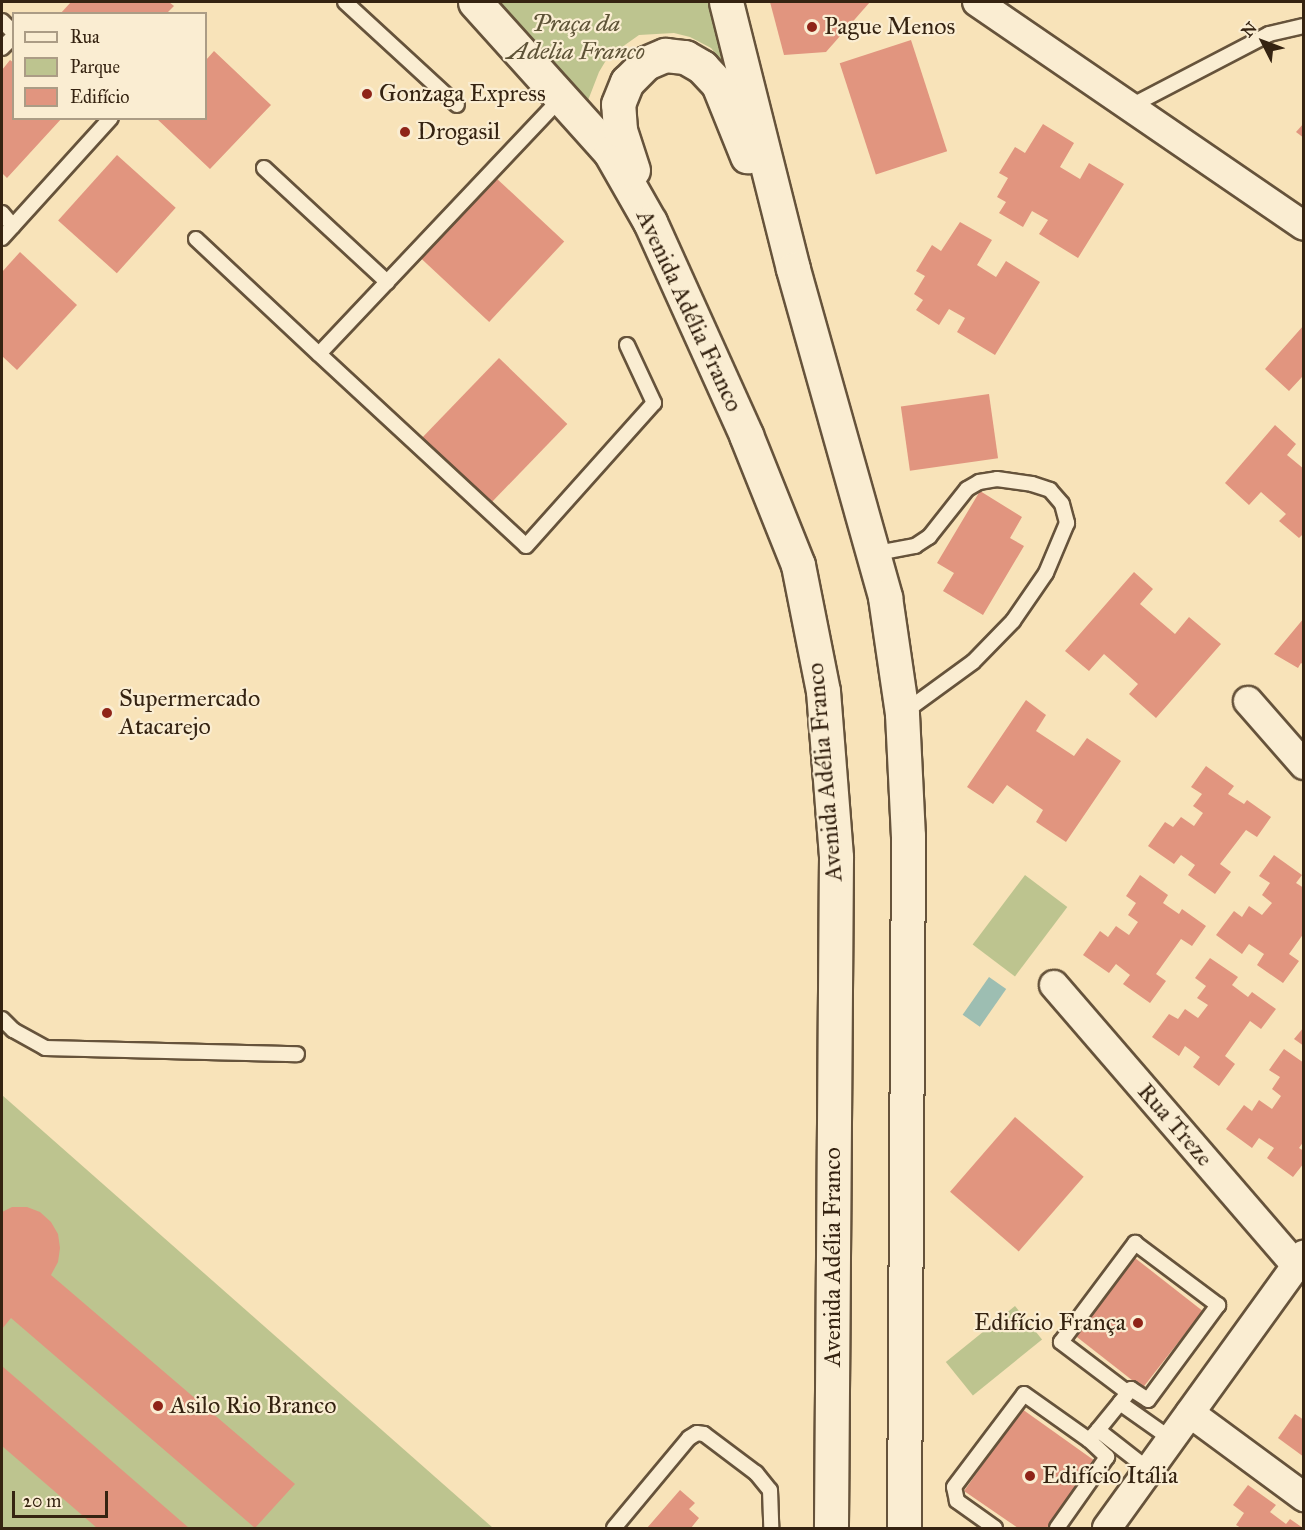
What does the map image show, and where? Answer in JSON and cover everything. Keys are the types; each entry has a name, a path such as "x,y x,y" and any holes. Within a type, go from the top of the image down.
{"main road":[{"name":"Avenida Adélia Franco","path":"475,2 610,152 650,222 740,441 798,565 823,691 835,845 831,1528"},
{"path":"726,2 793,269 885,597 902,714 908,836 903,1528"},
{"path":"650,222 620,130 618,104 627,82 646,63 665,55 685,57 702,67 718,84 793,269"}],"street":[{"path":"977,2 1304,225"},
{"path":"1248,700 1304,765"},
{"name":"Rua Treze","path":"1054,985 1300,1260"},
{"path":"1107,1528 1300,1260"},
{"path":"1190,1413 1304,1497"}],"lane":[{"path":"345,2 457,105"},
{"path":"1129,107 1269,34 1304,26"},
{"path":"2,48 12,36"},
{"path":"319,354 561,98"},
{"path":"2,238 107,120"},
{"path":"264,168 387,282"},
{"path":"2,213 13,226"},
{"path":"196,239 526,546 654,404 627,345"},
{"path":"872,554 915,546 929,537 967,489 979,482 997,479 1032,484 1050,490 1062,504 1067,524 1046,573 1013,621 973,662 902,714"},
{"path":"2,1019 13,1030 45,1048 297,1054"},
{"path":"1094,1435 1123,1398 1131,1389 1148,1400 1218,1305 1134,1243 1061,1342 1123,1398 1171,1439"},
{"path":"995,1528 957,1501 954,1487 1024,1394 1149,1470"},
{"path":"614,1528 689,1438 697,1433 704,1434 756,1473 770,1490 771,1528"},
{"path":"1057,1528 1107,1457 1094,1435"}],"green space":[{"name":"Praça da Adelia Franco","path":"494,2 711,2 736,78 711,48 690,37 674,33 639,35 608,57 599,72 587,103"},
{"path":"1025,875 1067,907 1015,976 973,944"},
{"name":"Asilo Rio Branco","path":"2,1095 493,1528 2,1528"},
{"path":"1015,1306 1042,1339 973,1395 946,1362"}],"water":[{"path":"989,977 1006,989 980,1027 963,1015"}],"building":[{"path":"71,2 169,2 174,6 168,12 62,12"},
{"name":"Pague Menos","path":"770,2 870,2 826,52 784,55"},
{"path":"911,40 947,151 876,174 840,63"},
{"path":"214,51 271,105 210,169 158,120 207,120 207,59"},
{"path":"10,60 12,62 12,120 60,120 7,178 2,173 2,70"},
{"path":"1304,123 1304,138 1296,132"},
{"path":"1043,124 1074,143 1060,167 1080,179 1089,163 1124,184 1078,258 1039,234 1048,220 1032,211 1023,227 999,213 1006,202 997,197 1008,178 999,173 1015,147 1025,153"},
{"path":"117,155 176,208 117,273 58,220"},
{"path":"494,176 564,241 489,322 419,256"},
{"path":"960,222 992,240 977,265 996,277 1006,261 1040,282 995,355 957,332 965,318 949,309 939,325 916,310 923,300 914,294 925,276 916,271 932,245 941,251"},
{"path":"20,252 77,305 17,370 2,356 2,272"},
{"path":"1304,325 1304,379 1302,377 1289,391 1265,369"},
{"path":"499,358 567,424 491,503 423,437"},
{"path":"989,394 998,458 910,471 901,406"},
{"path":"1275,425 1296,444 1287,455 1304,469 1304,533 1299,538 1279,521 1286,514 1261,492 1249,505 1225,483"},
{"path":"980,491 1022,517 1010,538 1024,546 983,615 943,591 954,573 937,563"},
{"path":"1134,572 1153,589 1140,604 1175,634 1189,617 1221,644 1156,718 1129,694 1138,684 1104,654 1089,671 1065,651"},
{"path":"1304,618 1304,665 1301,663 1298,668 1274,654"},
{"path":"1026,700 1046,715 1036,731 1074,756 1087,738 1121,761 1066,842 1036,822 1043,810 1007,785 993,804 967,787"},
{"path":"1206,766 1234,786 1228,794 1244,804 1247,800 1271,817 1257,837 1246,830 1220,864 1231,872 1215,894 1188,875 1195,865 1181,855 1174,864 1148,846 1165,822 1173,827 1181,817 1194,826 1203,813 1193,806 1202,794 1191,787"},
{"path":"1274,855 1302,875 1296,883 1304,888 1304,933 1289,954 1299,961 1283,983 1257,965 1264,954 1249,944 1242,954 1216,935 1234,911 1242,917 1249,906 1262,915 1272,903 1262,895 1270,883 1259,876"},
{"path":"1140,875 1168,895 1163,903 1179,914 1182,909 1206,926 1192,946 1181,939 1156,974 1166,981 1150,1003 1123,984 1130,975 1116,964 1109,973 1083,955 1100,931 1108,937 1116,926 1129,935 1138,922 1128,915 1136,903 1126,896"},
{"path":"1210,958 1238,977 1232,985 1248,997 1252,992 1276,1009 1261,1029 1250,1021 1225,1056 1235,1064 1219,1086 1193,1067 1200,1057 1185,1046 1179,1056 1152,1037 1169,1014 1178,1019 1185,1009 1198,1018 1208,1005 1197,998 1206,986 1195,978"},
{"path":"1304,1027 1304,1046 1294,1039"},
{"path":"1284,1049 1304,1063 1304,1141 1299,1148 1304,1151 1304,1163 1293,1177 1267,1158 1274,1148 1259,1138 1252,1148 1226,1129 1244,1105 1252,1111 1259,1100 1272,1109 1281,1096 1272,1089 1280,1077 1269,1070"},
{"path":"1015,1117 1084,1177 1019,1251 950,1192"},
{"name":"Asilo Rio Branco","path":"12,1207 27,1207 40,1212 51,1222 58,1234 60,1248 58,1262 51,1275 295,1484 255,1528 11,1318 2,1329 2,1212"},
{"name":"Edifício França","path":"1135,1258 1203,1311 1142,1388 1075,1335"},
{"name":"Asilo Rio Branco","path":"2,1366 189,1528 97,1528 2,1446"},
{"name":"Edifício Itália","path":"1022,1409 1095,1461 1047,1528 1018,1528 964,1491"},
{"path":"1295,1414 1304,1420 1304,1457 1278,1438"},
{"path":"1248,1485 1276,1505 1270,1512 1286,1524 1290,1519 1303,1528 1241,1528 1236,1525 1244,1513 1233,1505"},
{"path":"680,1490 695,1503 689,1509 699,1518 691,1528 647,1528"}],"place":[{"name":"Pague Menos","path":"812,27"},
{"name":"Gonzaga Express","path":"367,94"},
{"name":"Drogasil","path":"405,132"},
{"name":"Supermercado Atacarejo","path":"107,713"},
{"name":"Edifício França","path":"1138,1323"},
{"name":"Asilo Rio Branco","path":"158,1406"},
{"name":"Edifício Itália","path":"1030,1476"}]}
